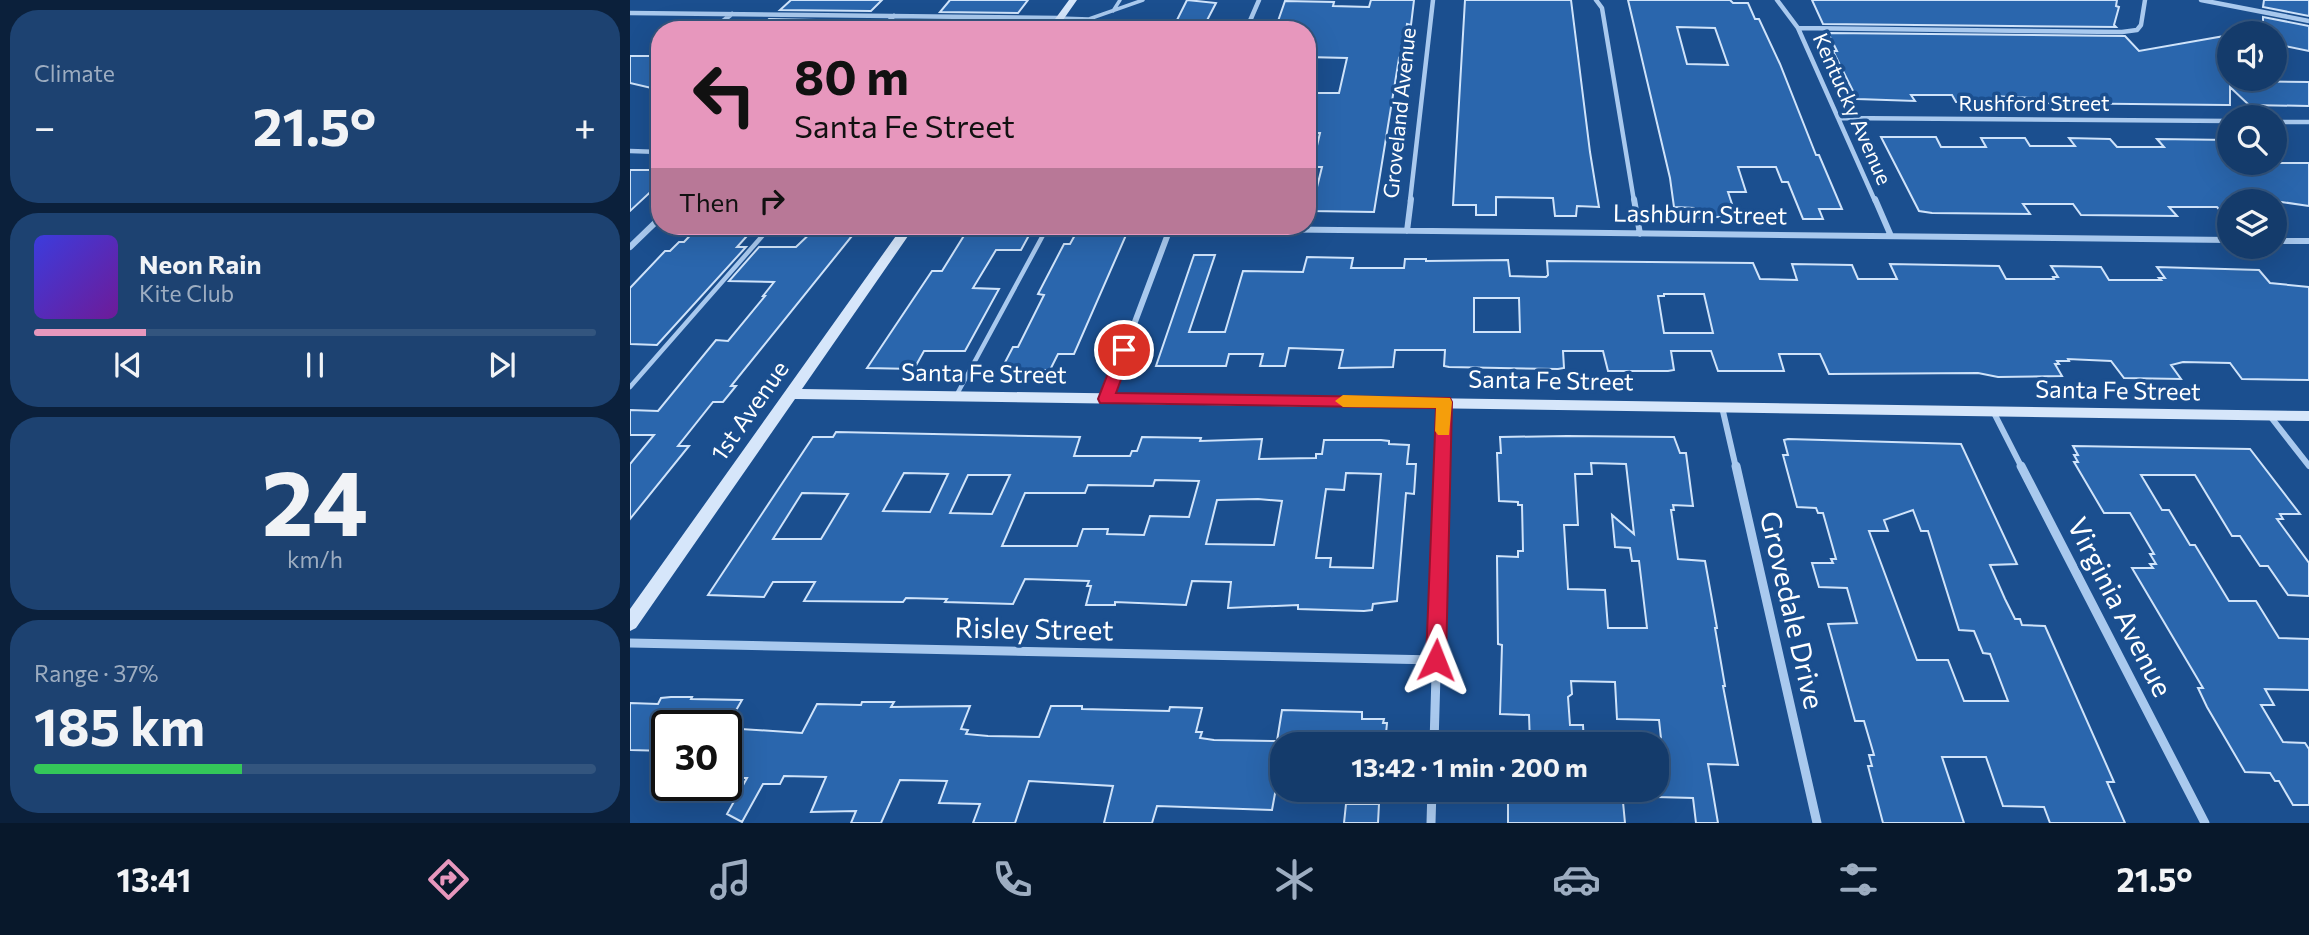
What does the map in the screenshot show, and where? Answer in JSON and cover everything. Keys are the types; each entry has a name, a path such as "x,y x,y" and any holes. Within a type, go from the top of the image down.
{"street":[{"path":"1057,21 1073,0"},
{"path":"1250,21 1259,0"},
{"name":"Groveland Avenue","path":"1407,231 1433,0"},
{"path":"1596,0 1602,8 1640,234"},
{"name":"Kentucky Avenue","path":"1777,0 1798,28 1891,236"},
{"path":"1798,28 2122,32 2137,30 2141,25 2144,0"},
{"path":"2201,0 2309,21"},
{"path":"630,13 1059,18"},
{"path":"723,21 732,14"},
{"path":"889,21 894,16"},
{"name":"Rushford Street","path":"1838,118 2217,121"},
{"path":"2287,122 2309,122"},
{"path":"630,151 651,152"},
{"path":"630,247 651,227"},
{"name":"Lashburn Street","path":"1316,229 2217,240"},
{"name":"1st Avenue","path":"630,623 903,235"},
{"path":"1106,399 1167,235"},
{"path":"2287,241 2309,241"},
{"name":"Santa Fe Street","path":"792,394 2309,416"},
{"path":"1434,732 1444,402"},
{"name":"Grovedale Drive","path":"1723,407 1817,823"},
{"name":"Virginia Avenue","path":"1994,412 2204,823"},
{"path":"2270,416 2309,466"},
{"name":"Risley Street","path":"630,643 1436,660"},
{"path":"1431,823 1432,802"}],"lane":[{"path":"1113,10 1120,0"},
{"path":"1059,18 1089,19 1143,0"},
{"path":"630,387 763,235"},
{"path":"956,396 1043,235"}],"building":[{"path":"791,0 882,0 871,11 780,10"},
{"path":"950,0 1028,0 1018,13 940,12"},
{"path":"1187,0 1216,3 1207,21 1176,21"},
{"path":"1371,0 1414,0 1411,25 1407,24 1403,52 1399,58 1374,212 1316,211 1316,191 1322,167 1316,167 1320,133 1316,133 1316,93 1339,93 1347,58 1316,57 1316,21 1278,21 1285,1 1334,2 1333,6 1369,7"},
{"path":"1465,0 1571,0 1599,207 1577,206 1576,216 1555,216 1553,198 1496,197 1496,215 1476,215 1476,205 1453,205"},
{"path":"1628,0 1730,0 1733,3 1748,3 1755,19 1759,19 1780,64 1816,155 1819,155 1842,209 1819,209 1823,219 1803,219 1788,182 1782,182 1776,167 1738,167 1746,192 1728,192 1736,216 1699,218 1694,208 1674,207 1670,178","holes":["1677,27 1715,28 1728,65 1687,64"]},
{"path":"1812,0 2117,0 2116,6 2119,7 2114,25 2116,27 1823,24"},
{"path":"2264,0 2309,0 2309,16 2263,7"},
{"path":"2263,17 2283,21 2263,21"},
{"path":"769,19 861,21 767,21"},
{"path":"2287,22 2309,26 2309,51 2287,46"},
{"path":"1828,33 2125,36 2139,51 2217,37 2217,91 2230,91 2230,105 2040,103 2036,98 1994,96 1998,102 1956,102 1952,95 1911,95 1915,101 1857,99 1833,51 1837,51"},
{"path":"630,56 651,56 651,88 630,83"},
{"path":"2287,82 2309,82 2309,106 2249,105 2234,91 2287,91"},
{"path":"1881,137 1936,137 1941,147 1986,147 1981,138 2025,138 2030,146 2075,146 2069,138 2110,139 2117,147 2164,147 2157,139 2217,140 2217,175 2287,175 2287,163 2309,163 2309,206 2287,203 2287,189 2217,189 2217,207 2169,207 2177,216 2081,215 2073,204 2023,204 2030,214 1919,211"},
{"path":"630,170 651,170 651,191 630,211"},
{"path":"691,235 747,236 737,247 746,247 657,345 630,344 630,288 665,251 670,251 679,242 684,242"},
{"path":"809,235 853,235 731,386 736,386 723,402 713,402 678,446 689,446 630,519 630,464 654,435 630,435 630,410 658,411 716,340 728,341 765,296 774,282 729,281 759,247 796,247"},
{"path":"964,235 1029,235 1021,250 996,250 973,288 999,289 965,351 924,351 914,369 867,368 932,271 942,271"},
{"path":"1075,235 1126,235 1074,354 1058,354 1050,370 1001,370 1013,347 1018,347 1044,295 1038,294 1064,244 1070,244"},
{"path":"1194,255 1215,255 1189,332 1225,332 1243,271 1303,272 1307,257 1353,258 1351,268 1404,268 1405,259 1508,260 1510,276 1546,277 1547,261 1753,263 1760,279 1797,280 1792,264 1852,265 1858,279 1897,279 1890,264 1999,266 2006,279 2054,279 2053,277 2058,277 2051,266 2101,267 2109,280 2165,278 2157,267 2259,270 2270,283 2309,287 2309,380 2242,379 2230,363 2183,362 2171,365 2181,379 2124,378 2111,361 2068,359 2069,361 2057,361 2059,364 2055,364 2062,376 1998,377 1978,373 1829,374 1820,354 1779,354 1784,371 1718,371 1711,351 1671,351 1674,370 1668,371 1608,371 1603,351 1563,351 1564,368 1558,369 1449,367 1444,366 1445,350 1395,350 1393,367 1339,368 1343,350 1289,348 1285,366 1260,366 1263,354 1229,354 1226,366 1156,366","holes":["1704,294 1713,333 1664,333 1658,296","1474,298 1519,298 1520,332 1474,332"]},
{"path":"836,432 1080,437 1074,456 1130,456 1132,451 1137,451 1142,437 1201,438 1200,441 1262,439 1259,459 1316,458 1316,454 1322,454 1324,440 1381,440 1389,441 1389,444 1409,445 1407,464 1416,464 1414,494 1406,493 1397,601 1373,604 1372,610 1364,611 1298,609 1298,605 1228,608 1231,582 1192,581 1186,605 1115,602 1115,605 1086,605 1091,586 1087,586 1089,581 1025,579 1013,604 906,598 903,602 804,601 815,582 773,582 764,597 708,595 813,437 833,437","holes":["904,473 948,474 930,512 883,511","1346,473 1381,474 1373,568 1330,567 1331,558 1316,558 1326,489 1344,490","968,475 1010,475 992,514 950,513","1155,480 1199,481 1189,517 1150,516 1144,535 1107,534 1108,529 1083,529 1077,546 1002,546 1025,493 1085,493 1088,485 1153,486","802,493 848,494 821,539 773,539","1217,500 1282,501 1274,545 1206,544"]},
{"path":"1567,436 1674,437 1680,453 1686,453 1693,506 1673,505 1674,510 1671,510 1678,559 1705,561 1717,628 1723,686 1738,765 1708,764 1718,823 1696,823 1693,798 1669,797 1669,732 1660,732 1659,720 1617,719 1615,682 1571,681 1572,694 1568,697 1570,725 1583,725 1583,732 1530,732 1529,715 1500,714 1502,645 1498,644 1497,556 1518,557 1518,551 1523,551 1522,505 1518,505 1518,502 1499,501 1497,453 1501,453 1500,437","holes":["1591,463 1626,464 1634,534 1612,515 1615,547 1630,548 1632,561 1639,561 1647,628 1608,628 1605,590 1568,589 1564,525 1578,525 1575,474 1592,474"]},
{"path":"1784,440 1961,444 2017,564 1990,565 2015,619 2020,619 2022,625 2045,626 2114,782 2107,782 2125,823 2050,823 2044,807 2003,806 1986,757 1942,757 1964,823 1883,823 1868,766 1872,766 1869,755 1874,755 1864,721 1855,721 1828,624 1857,623 1847,588 1819,587 1812,563 1833,563 1831,559 1836,559 1823,513 1818,513 1816,508 1797,507 1783,455 1788,455","holes":["1913,510 1921,531 1928,531 1959,630 1974,631 1983,653 1990,654 2008,701 1964,701 1948,660 1917,660 1869,531 1888,531 1884,520"]},
{"path":"2073,446 2250,449 2300,514 2280,514 2283,519 2277,519 2309,563 2309,596 2288,595 2268,566 2260,566 2240,536 2232,536 2195,475 2141,475 2162,510 2169,510 2190,545 2195,545 2229,601 2256,601 2279,638 2309,639 2309,690 2265,689 2274,705 2261,705 2283,742 2305,743 2309,749 2309,805 2293,805 2279,781 2275,781 2270,773 2245,772 2198,688 2203,688 2132,568 2153,568 2150,564 2156,564 2150,554 2154,554 2130,513 2104,513 2074,462 2078,462 2074,455 2078,455"},
{"path":"661,698 742,700 736,710 651,710 651,751 630,750 630,703 658,704"},
{"path":"862,702 894,702 891,707 970,706 961,729 968,730 966,734 1039,737 1051,706 1169,711 1170,707 1202,708 1196,732 1202,732 1200,738 1270,741 1272,810 1157,806 1152,823 1104,823 1113,786 1029,781 1015,823 973,823 980,804 939,803 947,781 900,780 881,823 851,823 856,811 811,812 826,777 784,776 780,784 763,784 742,822 727,814 734,801 742,801 742,787 747,778 742,778 742,729 802,733 817,704 861,705"},
{"path":"1282,710 1362,712 1362,719 1384,719 1383,723 1387,723 1386,732 1278,732"},
{"path":"1508,802 1623,802 1625,823 1508,823"},
{"path":"1346,804 1379,804 1378,823 1344,823"}],"slow traffic":[{"path":"1343,401 1444,402 1444,431"}],"route":[{"path":"1124,350 1106,399 1444,402 1436,660"}]}
